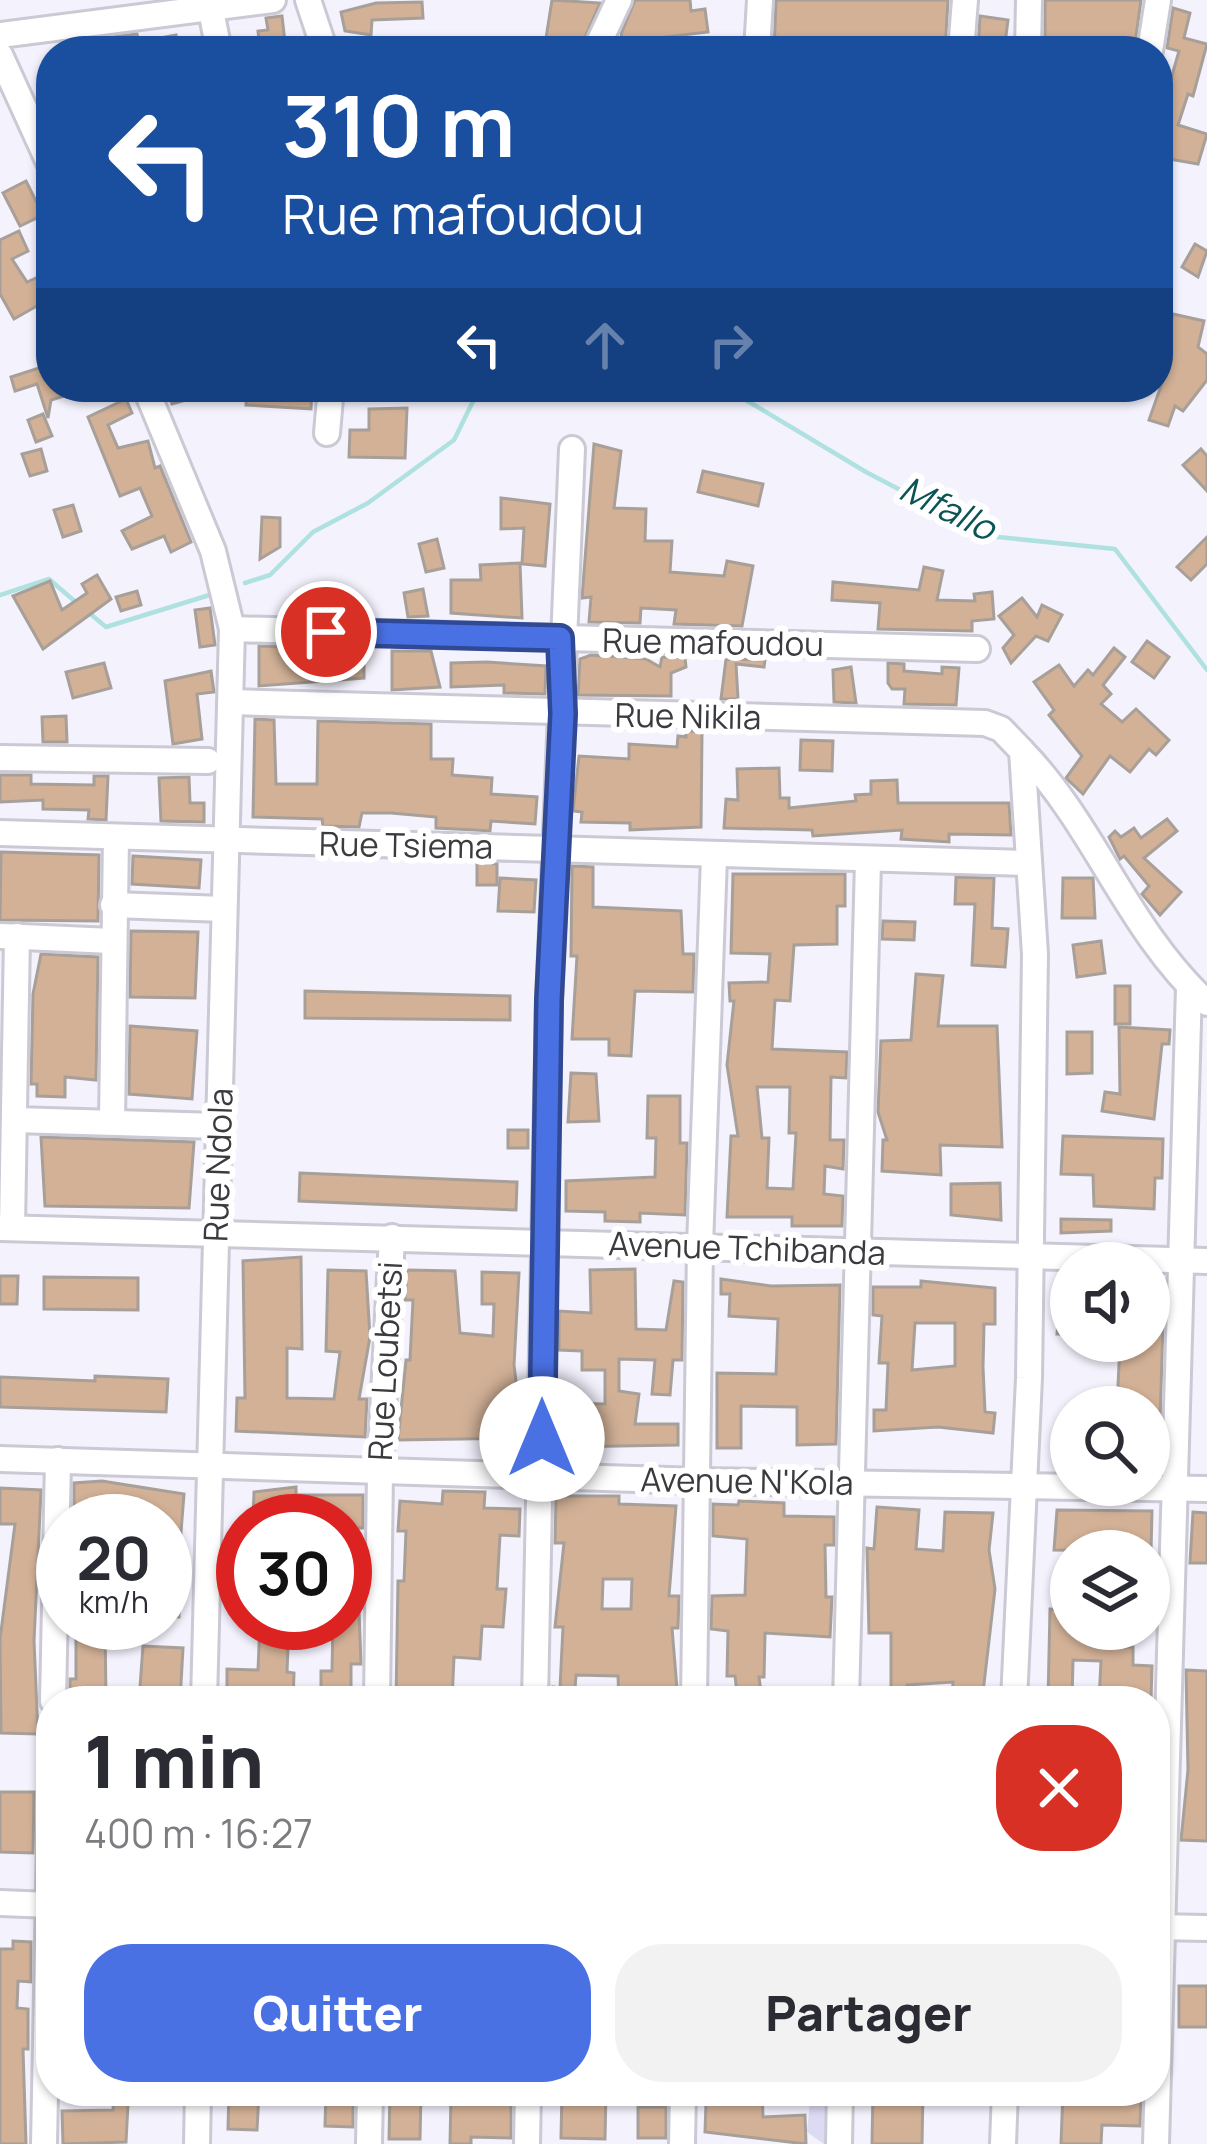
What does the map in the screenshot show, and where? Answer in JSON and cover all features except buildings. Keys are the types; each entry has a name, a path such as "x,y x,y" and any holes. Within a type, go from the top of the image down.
{"street":[{"path":"0,23 180,0"},
{"path":"0,34 209,3 273,0"},
{"path":"308,0 320,36"},
{"path":"602,36 619,0"},
{"path":"758,36 760,0"},
{"path":"962,36 965,0"},
{"path":"1028,36 1029,0"},
{"path":"1152,36 1157,0"},
{"path":"209,3 216,36"},
{"path":"0,55 36,134"},
{"name":"Rue Ndola","path":"151,402 213,551 232,629 203,1686"},
{"path":"327,433 330,402"},
{"path":"536,1686 543,1475 543,1240 563,714 560,638 572,448"},
{"name":"Rue mafoudou","path":"232,629 977,649"},
{"name":"Rue Nikila","path":"231,702 985,723 1001,729 1022,751"},
{"path":"1015,1686 1025,1484 1035,954 1022,751"},
{"path":"1022,751 1048,778 1127,904 1198,995 1179,1260 1166,1686"},
{"path":"0,758 208,761"},
{"name":"Rue Tsiema","path":"0,833 1028,863"},
{"path":"112,1122 116,837"},
{"path":"694,1686 700,1246 715,857"},
{"path":"846,1686 850,1483 862,1253 868,861"},
{"path":"112,905 224,909"},
{"path":"6,1228 14,1120 9,936 112,940"},
{"path":"14,1120 219,1126"},
{"name":"Avenue Tchibanda","path":"6,1228 1207,1261"},
{"name":"Rue Loubetsi","path":"377,1686 380,1472 392,1237"},
{"name":"Avenue N'Kola","path":"0,1459 700,1481 1207,1490"},
{"path":"53,1686 58,1460"},
{"path":"0,1903 36,1904"},
{"path":"1170,1928 1207,1928"},
{"path":"44,2144 45,2106"},
{"path":"197,2144 198,2106"},
{"path":"369,2144 370,2106"},
{"path":"526,2144 527,2106"},
{"path":"682,2144 683,2106"},
{"path":"838,2144 839,2106"},
{"path":"1003,2144 1004,2106"},
{"path":"1156,2144 1157,2106"}],"shaded area":[{"path":"810,2106 833,2106 824,2144 807,2132"}],"waterway":[{"name":"Mfallo","path":"245,583 270,575 313,532 368,503 454,440 473,402"},
{"name":"Mfallo","path":"749,402 866,472 988,536 1115,549 1207,670"},
{"name":"Mfallo","path":"0,595 49,579 79,605"},
{"name":"Mfallo","path":"88,612 106,627 216,593"}],"route":[{"path":"326,632 560,638 563,714 549,1000 542,1439"}]}
